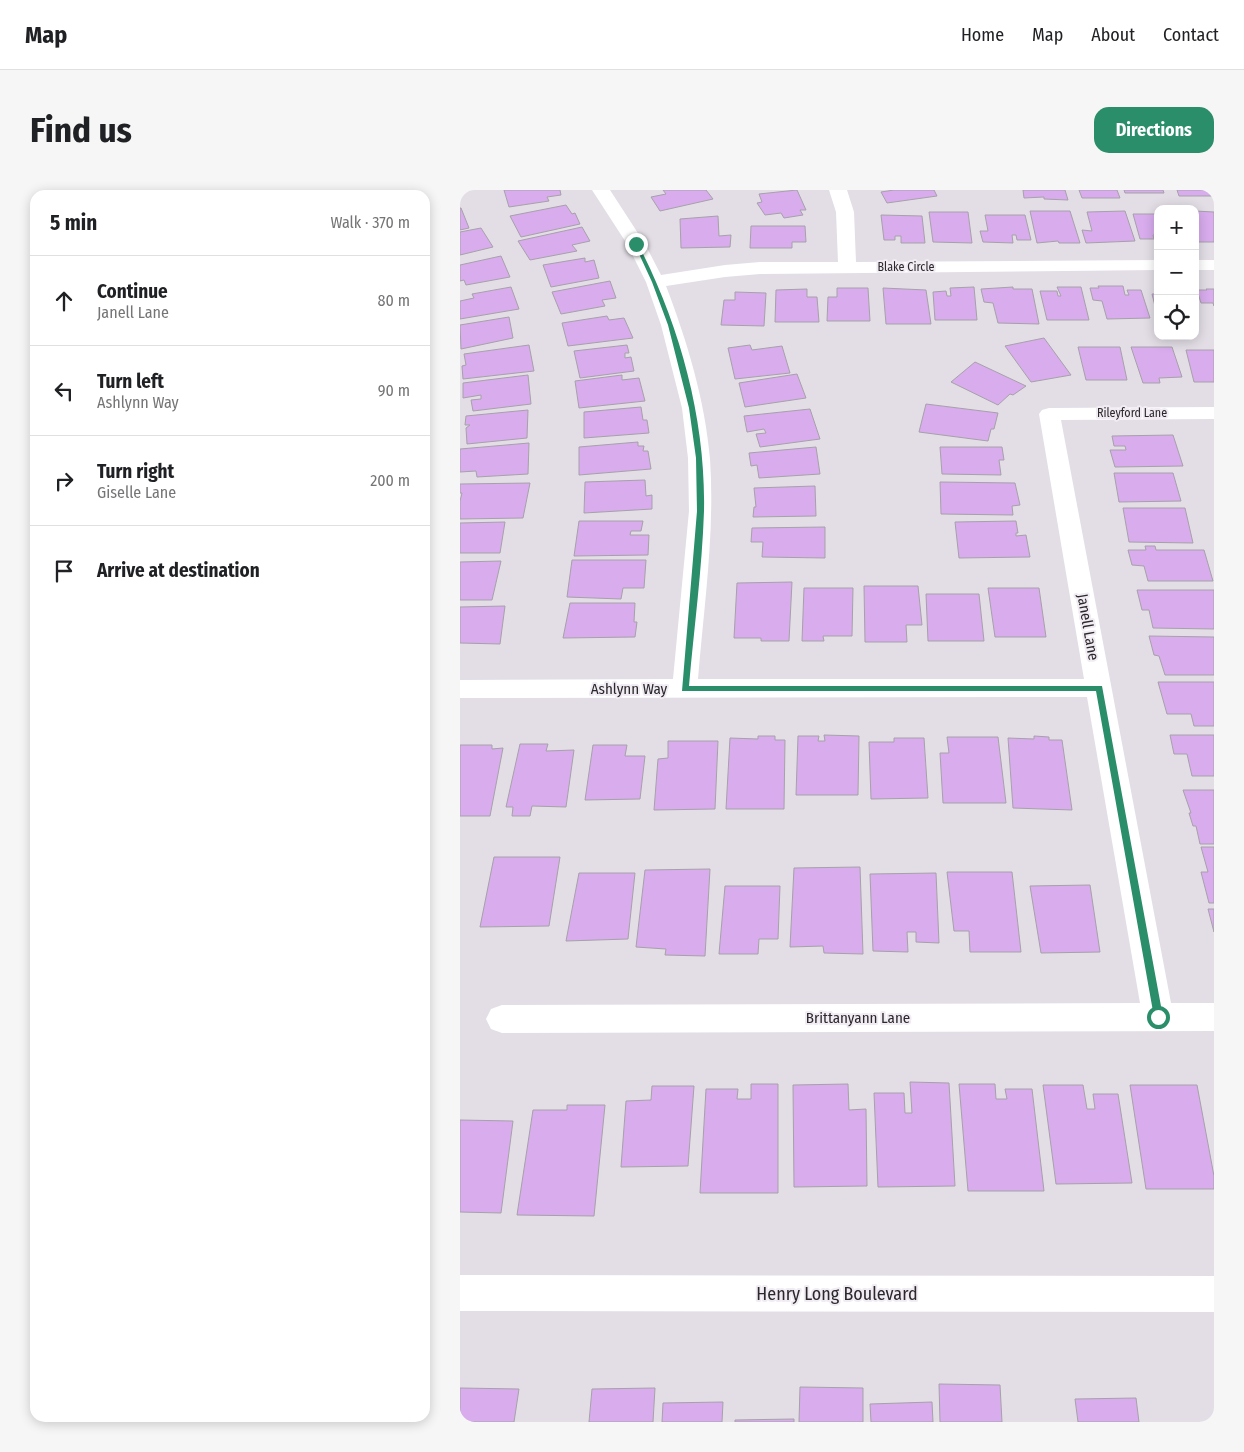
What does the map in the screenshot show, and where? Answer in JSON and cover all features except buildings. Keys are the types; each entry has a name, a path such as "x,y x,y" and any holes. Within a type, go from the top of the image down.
{"street":[{"path":"601,190 636,244 655,282 671,325 692,408 699,458 700,511 685,689"},
{"path":"838,190 845,212 847,267"},
{"name":"Blake Circle","path":"655,282 724,271 760,268 1154,265"},
{"path":"1199,265 1214,265"},
{"name":"Rileyford Lane","path":"1050,414 1214,413"},
{"name":"Janell Lane","path":"1050,414 1158,1017"},
{"name":"Ashlynn Way","path":"460,689 1099,688"},
{"name":"Brittanyann Lane","path":"502,1019 1214,1017"},
{"name":"Henry Long Boulevard","path":"460,1293 1214,1294"}],"route":[{"path":"636,244 655,282 671,325 692,408 699,458 700,511 685,689 1099,688 1158,1017"}]}
